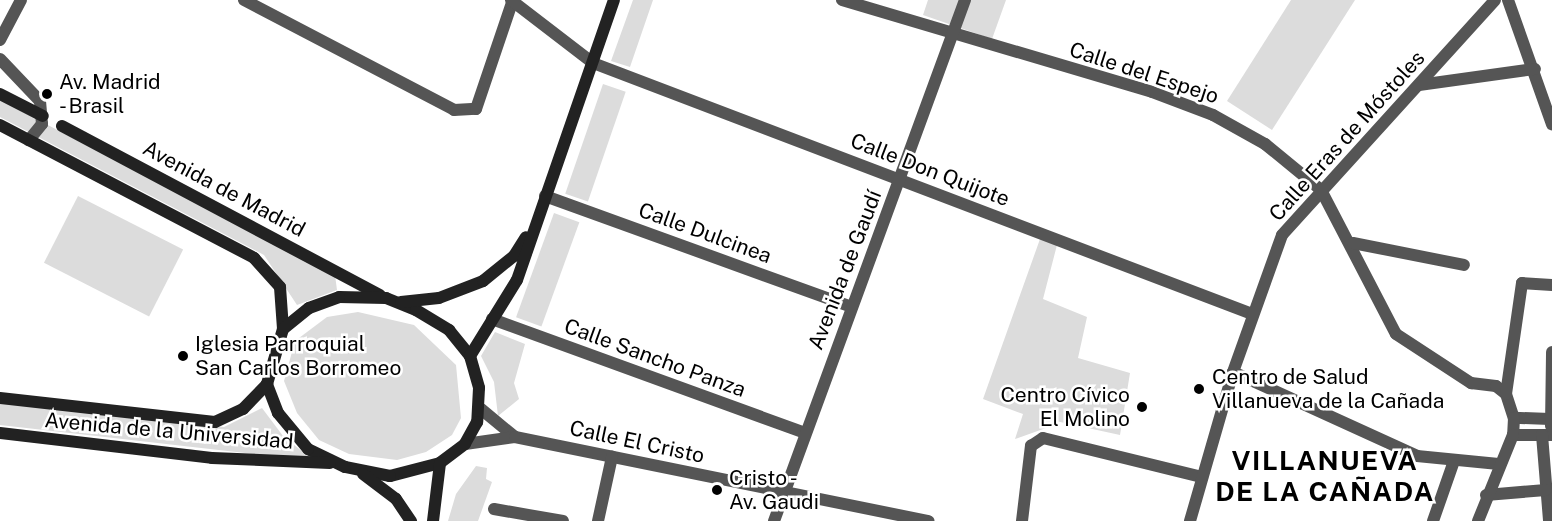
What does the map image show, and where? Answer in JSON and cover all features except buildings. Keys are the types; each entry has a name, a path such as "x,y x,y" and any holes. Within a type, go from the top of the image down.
{"street":[{"path":"0,40 21,0"},
{"path":"244,0 454,110 476,109 512,0"},
{"name":"Calle Don Quijote","path":"512,0 593,63 901,178 1252,314"},
{"path":"470,356 517,280 614,0"},
{"name":"Calle del Espejo","path":"842,0 1213,115 1265,144 1321,190 1353,243 1396,334 1471,383 1496,386 1506,394"},
{"name":"Avenida de Gaudí","path":"774,521 965,0"},
{"name":"Calle Eras de Móstoles","path":"1190,521 1233,372 1282,235 1495,0"},
{"path":"1508,0 1535,69 1552,124"},
{"path":"0,59 40,101 43,116 41,129 29,140"},
{"path":"1419,85 1535,69"},
{"name":"Avenida de Madrid","path":"0,94 386,298"},
{"path":"0,125 254,258 280,287 283,329 267,384 292,433 334,464 390,476 440,463 465,444 481,409 470,356 434,318 386,298 339,297 309,308 283,329"},
{"name":"Calle Dulcinea","path":"545,196 852,307"},
{"path":"399,302 439,298 483,281 514,255 536,221"},
{"path":"1353,243 1464,265"},
{"path":"1478,521 1486,495 1513,435 1514,418 1506,394 1522,283 1552,285"},
{"name":"Calle Sancho Panza","path":"492,319 805,433"},
{"path":"1549,521 1552,352"},
{"path":"1233,372 1417,456 1499,464"},
{"name":"Avenida de la Universidad","path":"0,398 215,422 243,409 267,384"},
{"name":"Calle El Cristo","path":"481,409 515,437"},
{"path":"1514,418 1550,419"},
{"name":"Avenida de la Universidad","path":"0,433 212,458 334,464"},
{"path":"1513,435 1549,434"},
{"name":"Calle El Cristo","path":"465,444 515,437 929,521"},
{"path":"1022,521 1031,446 1043,438 1202,477"},
{"path":"598,521 612,457"},
{"path":"1433,521 1455,461"},
{"path":"433,521 440,463"},
{"path":"359,471 396,499 411,521"},
{"path":"1486,495 1548,496"},
{"path":"494,509 563,521"}],"shaded area":[{"path":"633,0 653,0 630,67 611,61"},
{"path":"928,0 1006,0 992,39 923,15"},
{"path":"1291,0 1355,0 1272,130 1227,101"},
{"path":"603,84 626,92 588,201 565,194"},
{"path":"0,100 335,275 337,290 297,305 264,255 0,117"},
{"path":"78,196 183,250 149,316 44,263"},
{"path":"554,213 579,222 541,327 516,317"},
{"path":"1040,239 1057,245 1043,299 1087,317 1078,358 1130,373 1120,435 1051,420 1046,428 1015,439 1023,414 983,399"},
{"path":"358,312 414,325 456,365 461,418 452,435 426,452 397,460 349,454 319,440 297,413 284,381 295,341 327,317"},
{"path":"495,332 525,344 514,383 519,399 498,416 494,382 481,356"},
{"path":"0,402 224,427 262,408 283,436 314,461 0,425"},
{"path":"476,466 487,468 486,479 492,482 478,521 448,521 456,494"}],"place":[{"name":"Av. Madrid - Brasil","path":"47,94"},
{"name":"Iglesia Parroquial San Carlos Borromeo","path":"183,356"},
{"name":"Centro de Salud Villanueva de la Cañada","path":"1199,389"},
{"name":"Centro Cívico El Molino","path":"1142,407"},
{"name":"Cristo - Av. Gaudi","path":"717,490"}],"district":[{"name":"VILLANUEVA DE LA CAÑADA","path":"1325,476"}]}
